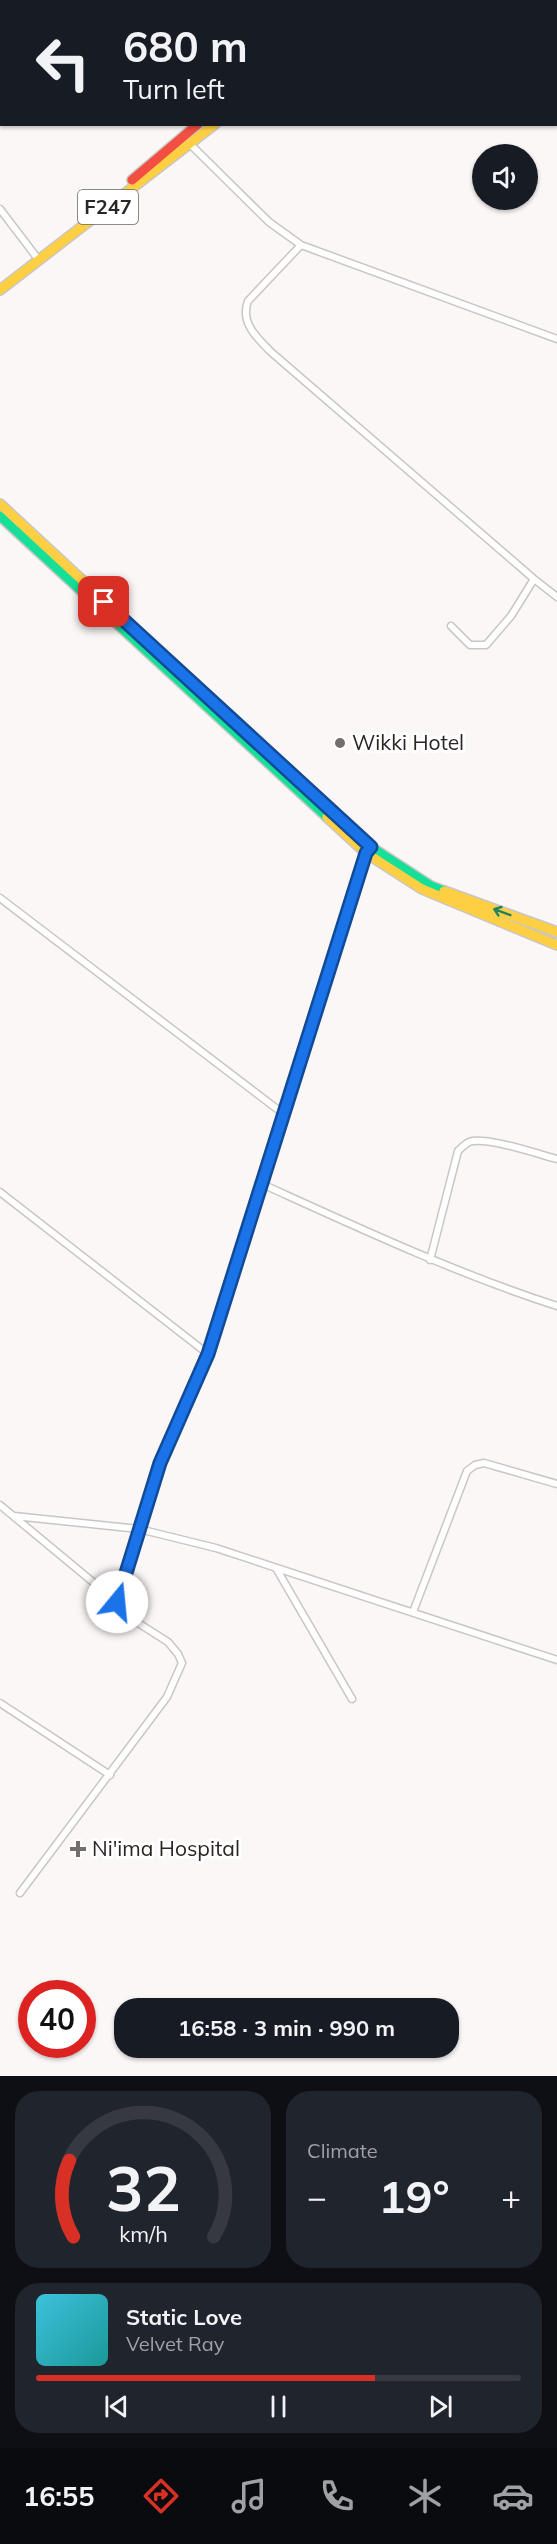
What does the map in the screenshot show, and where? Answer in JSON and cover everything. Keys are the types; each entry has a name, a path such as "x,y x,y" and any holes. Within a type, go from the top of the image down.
{"street":[{"name":"F247","path":"0,285 38,259 196,126"},
{"name":"F247","path":"0,290 212,126"},
{"path":"190,144 255,209 301,245 557,339"},
{"path":"0,209 38,259"},
{"path":"301,245 249,301 245,309 246,320 256,337 557,597"},
{"path":"0,504 368,850 431,886 557,932"},
{"path":"0,516 368,850 422,889 557,945"},
{"path":"451,626 470,645 486,645 510,616 534,579"},
{"path":"117,1602 160,1463 208,1354 368,850"},
{"path":"0,898 285,1115"},
{"path":"430,1260 458,1151 467,1142 497,1144 557,1159"},
{"path":"262,1184 430,1260 504,1289 557,1306"},
{"path":"0,1192 208,1354"},
{"path":"413,1612 467,1471 475,1465 484,1463 557,1484"},
{"path":"0,1505 117,1602 135,1621 168,1642 182,1663 167,1697 20,1893"},
{"path":"14,1516 139,1529 216,1548 557,1660"},
{"path":"276,1567 352,1699"},
{"path":"0,1703 110,1775"}],"traffic: fast":[{"path":"0,516 327,817"},
{"path":"223,711 371,847 431,886 444,891"},
{"path":"117,1602 160,1463 208,1354 300,1062"}],"traffic: slow":[{"path":"0,290 212,126"},
{"path":"0,504 223,711"},
{"path":"327,817 366,853 422,889 557,945"},
{"path":"300,1062 366,853 371,847"},
{"path":"444,891 557,932"}],"traffic: jam":[{"path":"132,180 196,126"}],"place":[{"name":"Wikki Hotel","path":"340,743"},
{"name":"Ni'ima Hospital","path":"78,1849"}],"route":[{"path":"104,602 371,847 366,853 208,1354 160,1463 117,1602"}]}
